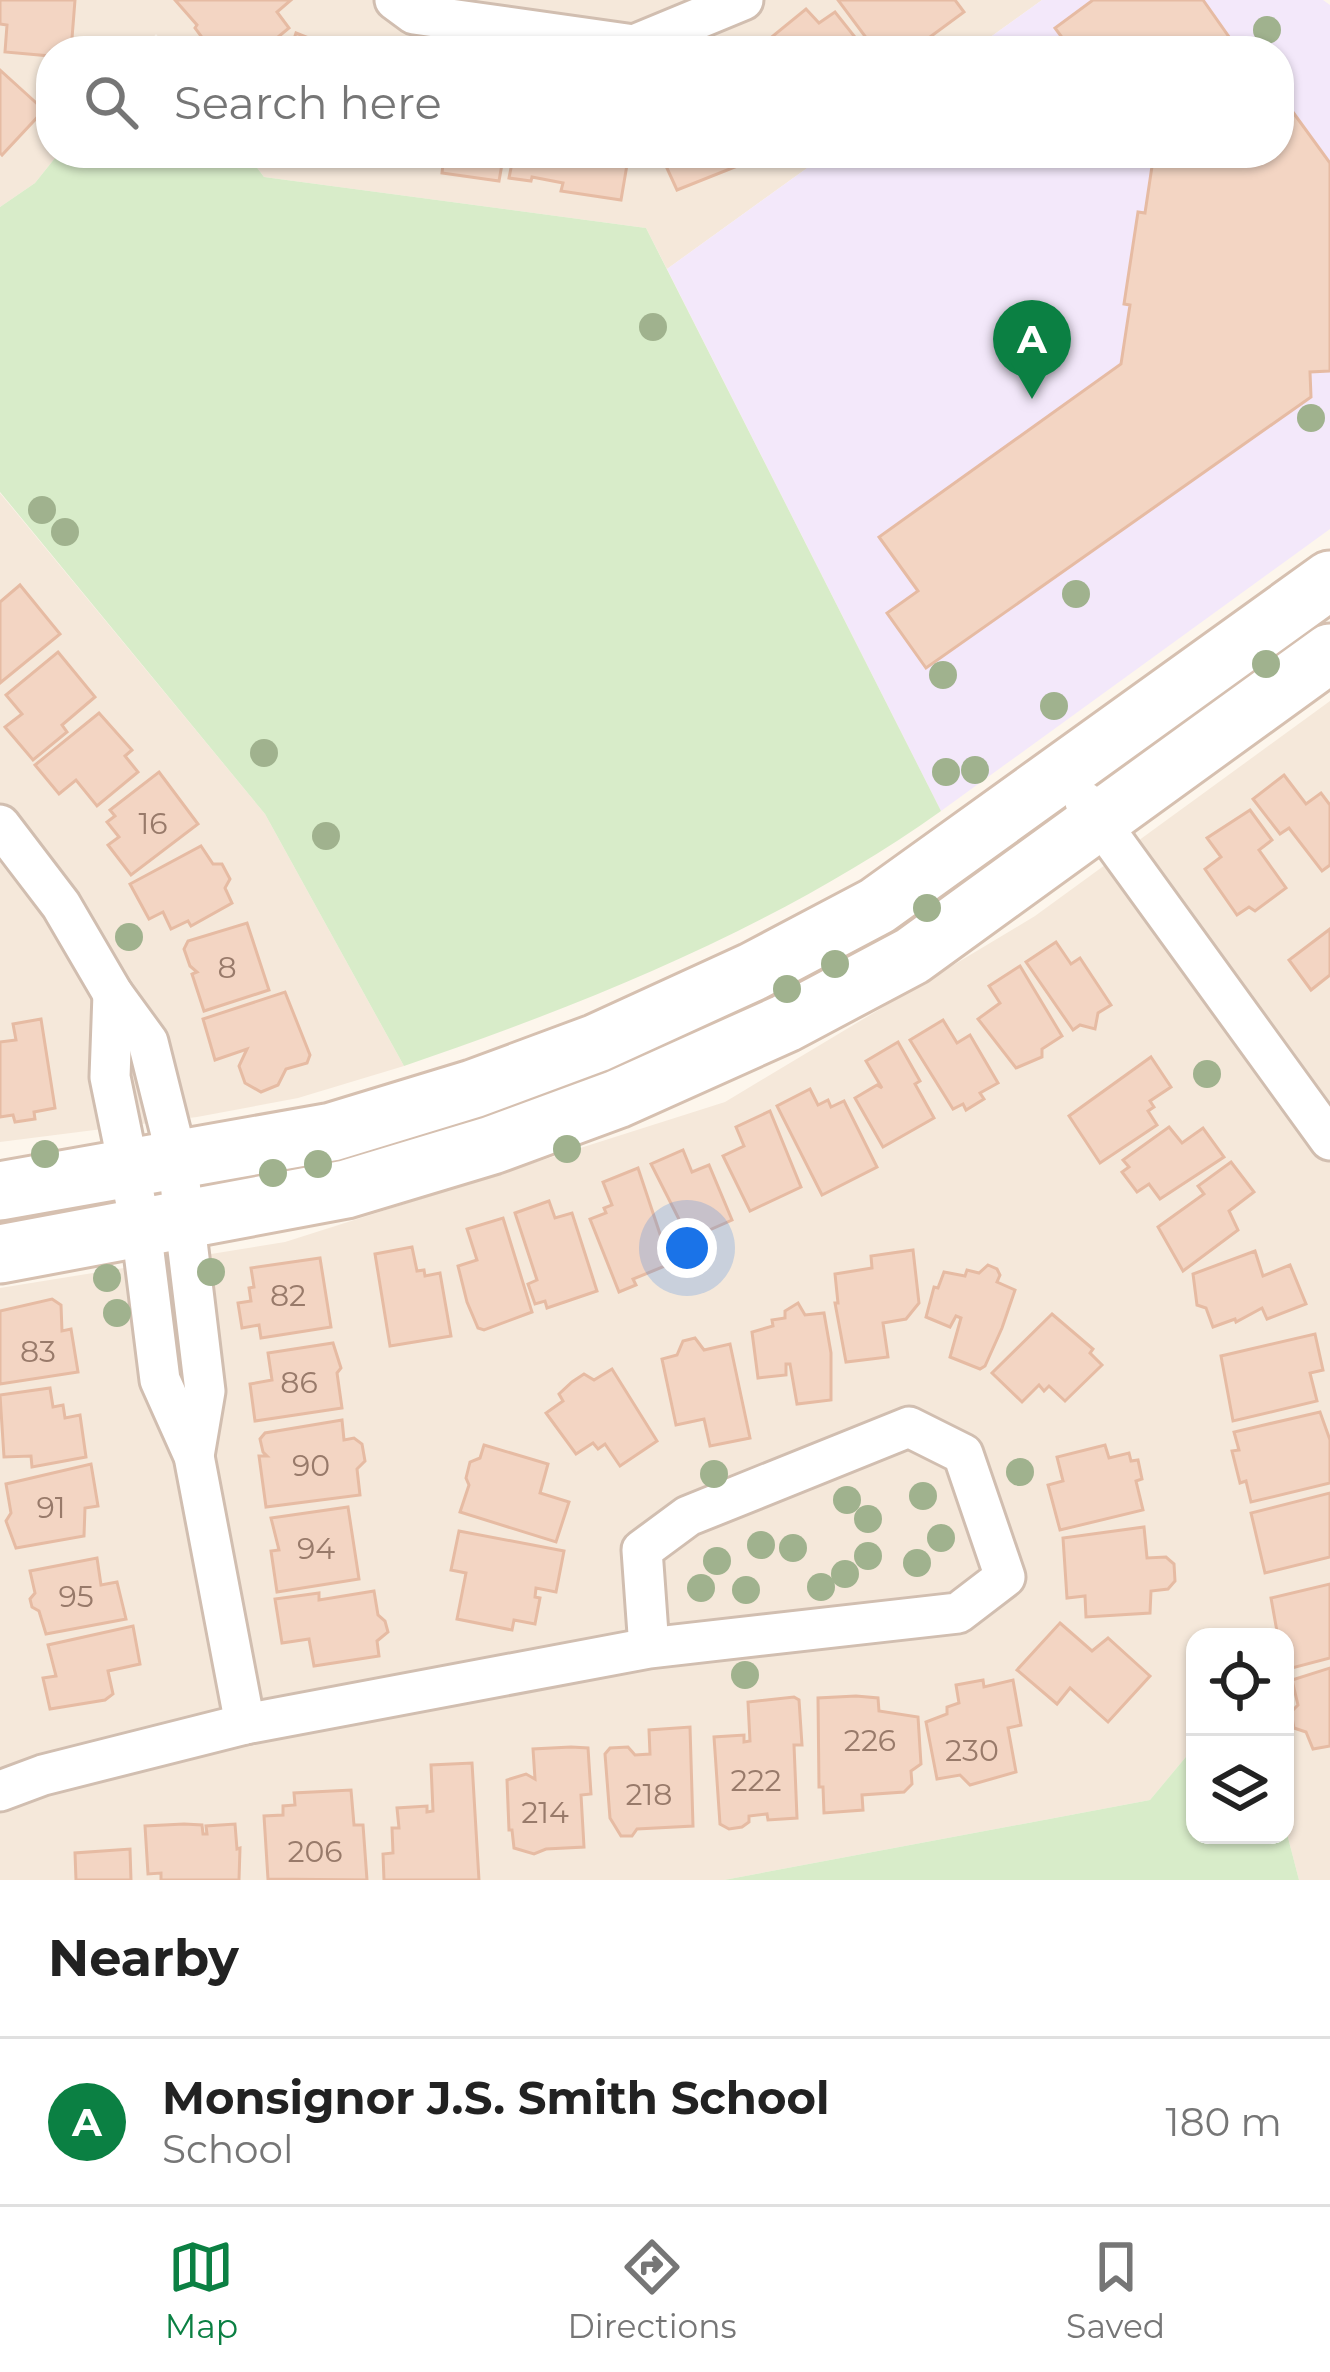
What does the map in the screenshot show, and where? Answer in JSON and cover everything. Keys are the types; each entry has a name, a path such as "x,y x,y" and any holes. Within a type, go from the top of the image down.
{"street":[{"path":"394,0 414,14 570,36"},
{"path":"656,36 743,0"},
{"path":"0,1191 332,1132 473,1089 597,1043 752,972 878,906 1330,580"},
{"path":"0,1254 346,1190 492,1145 617,1099 786,1023 912,956 1330,653"},
{"path":"1064,774 1330,1140"},
{"path":"0,825 61,905 113,994 148,1042 162,1223 160,1380 194,1456 245,1724"},
{"path":"0,1791 43,1775 245,1724 649,1648 958,1613 1005,1576 963,1454 909,1427 688,1516 642,1550 649,1648"}],"shaded area":[{"path":"0,0 1042,0 992,36 36,36 36,168 47,168 35,183 0,207"},
{"path":"1042,0 1323,0 1330,5 1330,529 941,811 667,269 807,168 1294,168 1294,36 992,36"},
{"path":"257,168 807,168 667,269 646,228 264,177"},
{"path":"0,493 265,814 404,1066 298,1098 197,1117 0,1142"},
{"path":"1330,701 1330,1880 1299,1880 1290,1844 1294,1844 1294,1628 1186,1628 1186,1757 1150,1800 724,1880 0,1880 0,1288 285,1242 725,1102 1035,916"}],"green space":[{"path":"47,168 257,168 264,177 646,228 941,811 815,890 682,958 404,1066 265,814 0,492 0,207 35,183"},
{"path":"1186,1757 1186,1844 1290,1844 1299,1880 724,1880 1150,1800"}],"building":[{"path":"0,0 75,0 72,36 36,36 36,55 5,52 7,25 0,24"},
{"path":"175,0 291,0 277,12 289,28 279,36 201,36"},
{"path":"838,0 955,0 964,12 931,36 865,36"},
{"path":"1093,0 1203,0 1228,36 1061,36 1055,28"},
{"path":"806,9 819,23 835,12 854,36 773,36"},
{"path":"0,70 36,103 36,119 0,153"},
{"path":"1294,114 1330,163 1330,371 1310,372 1311,397 926,668 887,613 918,591 879,537 1121,364 1130,305 1124,304 1138,212 1145,213 1152,168 1294,168"},
{"path":"443,168 501,168 499,181 442,173"},
{"path":"511,168 626,168 621,200 561,191 563,183 509,178"},
{"path":"667,168 732,168 677,190"},
{"path":"20,585 60,634 0,683 0,602"},
{"path":"58,652 95,697 62,725 67,732 33,760 5,727 22,714 6,695"},
{"path":"99,713 132,750 125,756 138,772 97,806 76,780 59,794 35,765"},
{"path":"159,772 198,824 131,875 108,845 119,837 107,822 115,816 110,810"},
{"path":"1284,775 1306,804 1321,793 1330,805 1330,865 1322,871 1289,828 1280,834 1253,799"},
{"path":"1250,810 1272,840 1259,850 1286,888 1255,911 1249,907 1237,915 1205,869 1221,857 1207,838"},
{"path":"201,846 213,864 222,864 230,879 225,888 232,903 191,926 188,921 171,929 163,912 149,919 130,884"},
{"path":"247,923 269,990 204,1011 192,974 197,972 184,949 188,941"},
{"path":"1330,929 1330,975 1311,990 1289,960"},
{"path":"1056,942 1071,964 1080,958 1111,1005 1098,1013 1095,1029 1080,1025 1073,1030 1026,962"},
{"path":"1020,966 1062,1036 1042,1049 1042,1057 1016,1068 978,1019 1000,1003 989,986"},
{"path":"285,992 310,1055 307,1063 286,1069 278,1085 261,1092 245,1083 239,1066 247,1049 215,1060 203,1019"},
{"path":"41,1019 55,1108 34,1112 35,1119 15,1122 13,1115 0,1117 0,1042 16,1040 13,1024"},
{"path":"943,1020 957,1043 970,1035 998,1083 980,1093 984,1099 966,1110 963,1104 953,1109 910,1040"},
{"path":"898,1042 934,1118 883,1147 855,1098 877,1085 882,1088 866,1061"},
{"path":"1151,1057 1171,1087 1150,1101 1154,1107 1148,1111 1157,1125 1100,1163 1069,1116"},
{"path":"810,1089 818,1105 828,1100 831,1107 844,1101 877,1167 822,1195 777,1106"},
{"path":"770,1111 801,1187 750,1211 723,1156 744,1146 736,1127"},
{"path":"1169,1127 1182,1143 1203,1128 1224,1157 1160,1199 1149,1184 1137,1192 1122,1172 1129,1167 1123,1160"},
{"path":"683,1150 692,1172 709,1165 732,1220 689,1239 651,1164"},
{"path":"1231,1162 1254,1192 1229,1211 1238,1230 1183,1271 1158,1227 1204,1194 1198,1186"},
{"path":"638,1168 670,1264 633,1279 636,1285 619,1292 590,1219 612,1205 603,1182"},
{"path":"549,1201 555,1218 572,1213 597,1291 547,1308 545,1301 535,1304 528,1284 537,1280 515,1213"},
{"path":"503,1218 532,1312 484,1330 478,1328 467,1302 458,1266 477,1260 467,1229"},
{"path":"412,1247 417,1271 424,1270 425,1276 440,1273 451,1336 390,1346 375,1254"},
{"path":"913,1250 919,1303 906,1319 883,1323 888,1357 846,1362 835,1274 872,1268 871,1256"},
{"path":"1255,1251 1263,1276 1290,1265 1306,1304 1267,1319 1262,1308 1236,1322 1213,1327 1206,1308 1197,1305 1193,1274"},
{"path":"320,1258 331,1327 261,1338 259,1325 242,1328 238,1303 251,1301 251,1268"},
{"path":"988,1265 997,1269 997,1282 1015,1290 980,1369 950,1357 961,1318 956,1316 950,1327 926,1317 934,1287 938,1288 944,1272 965,1276 967,1270 979,1273"},
{"path":"52,1299 61,1305 62,1331 71,1329 78,1372 0,1384 0,1311"},
{"path":"798,1303 805,1315 824,1313 831,1353 831,1400 797,1404 790,1364 786,1364 786,1375 758,1378 752,1332 773,1326 772,1320 785,1318 785,1311"},
{"path":"1052,1314 1093,1349 1090,1353 1102,1365 1065,1401 1049,1386 1044,1391 1039,1385 1022,1402 992,1373"},
{"path":"1315,1334 1323,1370 1310,1373 1317,1401 1233,1421 1221,1356"},
{"path":"695,1338 704,1350 730,1344 750,1438 710,1446 704,1419 676,1425 662,1359 677,1355 683,1341"},
{"path":"333,1343 341,1368 337,1373 342,1408 255,1421 250,1384 272,1380 268,1353"},
{"path":"612,1369 657,1441 620,1466 605,1444 598,1449 593,1443 576,1454 546,1413 563,1401 559,1394 584,1374 594,1380"},
{"path":"50,1388 53,1407 63,1405 65,1418 80,1415 86,1457 32,1467 31,1456 4,1457 0,1395"},
{"path":"1320,1412 1330,1440 1330,1483 1251,1502 1246,1481 1240,1483 1232,1451 1239,1450 1234,1432"},
{"path":"342,1420 344,1440 354,1438 362,1444 365,1461 357,1469 360,1495 266,1507 259,1456 267,1456 260,1439 265,1433"},
{"path":"484,1445 548,1464 540,1493 569,1502 556,1542 460,1512 470,1462 480,1458"},
{"path":"1105,1445 1109,1458 1129,1453 1131,1461 1138,1460 1142,1479 1136,1481 1143,1510 1060,1530 1048,1485 1063,1481 1057,1457"},
{"path":"91,1464 98,1506 85,1508 84,1536 16,1548 6,1521 11,1513 6,1484"},
{"path":"1330,1493 1330,1557 1265,1573 1251,1513"},
{"path":"348,1507 359,1579 277,1592 271,1551 279,1550 271,1518"},
{"path":"1144,1527 1147,1558 1166,1557 1174,1564 1175,1581 1168,1589 1151,1591 1150,1613 1086,1617 1085,1596 1067,1598 1063,1538"},
{"path":"459,1531 564,1551 556,1592 536,1588 535,1597 540,1598 535,1624 514,1620 512,1630 457,1619 466,1573 451,1570"},
{"path":"97,1558 101,1585 117,1582 126,1619 46,1634 39,1611 32,1607 30,1599 35,1593 30,1571"},
{"path":"1330,1584 1330,1658 1294,1667 1294,1628 1276,1628 1271,1598"},
{"path":"374,1591 378,1615 388,1632 377,1641 379,1656 314,1666 309,1639 282,1643 275,1599 319,1593 319,1600"},
{"path":"1060,1623 1092,1651 1108,1638 1150,1676 1108,1722 1070,1688 1057,1704 1017,1670"},
{"path":"133,1626 140,1664 108,1671 113,1694 105,1700 50,1709 43,1678 56,1676 48,1645"},
{"path":"1330,1668 1330,1746 1313,1749 1306,1732 1294,1728 1298,1705 1294,1679"},
{"path":"983,1680 984,1687 1013,1680 1021,1725 1008,1728 1016,1772 970,1785 960,1775 937,1779 926,1722 959,1703 956,1685"},
{"path":"818,1698 878,1698 879,1711 918,1717 921,1764 911,1771 912,1784 904,1792 862,1795 863,1810 824,1813 823,1787 819,1787"},
{"path":"799,1700 802,1745 794,1745 797,1818 749,1816 742,1827 729,1829 720,1824 714,1737 744,1735 744,1742 750,1741 748,1702"},
{"path":"690,1727 693,1826 637,1829 632,1836 621,1836 610,1818 605,1754 610,1748 628,1747 635,1755 650,1754 649,1730"},
{"path":"588,1748 591,1794 581,1795 584,1847 534,1854 514,1848 507,1780 526,1774 535,1779 533,1749"},
{"path":"472,1763 479,1880 384,1880 383,1854 393,1853 392,1828 399,1828 397,1808 427,1806 427,1812 433,1811 431,1765"},
{"path":"351,1790 354,1825 363,1825 367,1880 268,1879 264,1816 283,1815 283,1806 295,1805 294,1793"},
{"path":"235,1824 239,1880 161,1880 161,1873 148,1874 145,1826 202,1825 207,1834 206,1826"},
{"path":"130,1849 131,1880 76,1880 75,1853"}],"place":[{"name":"Monsignor J.S. Smith School","path":"1032,399"}]}
